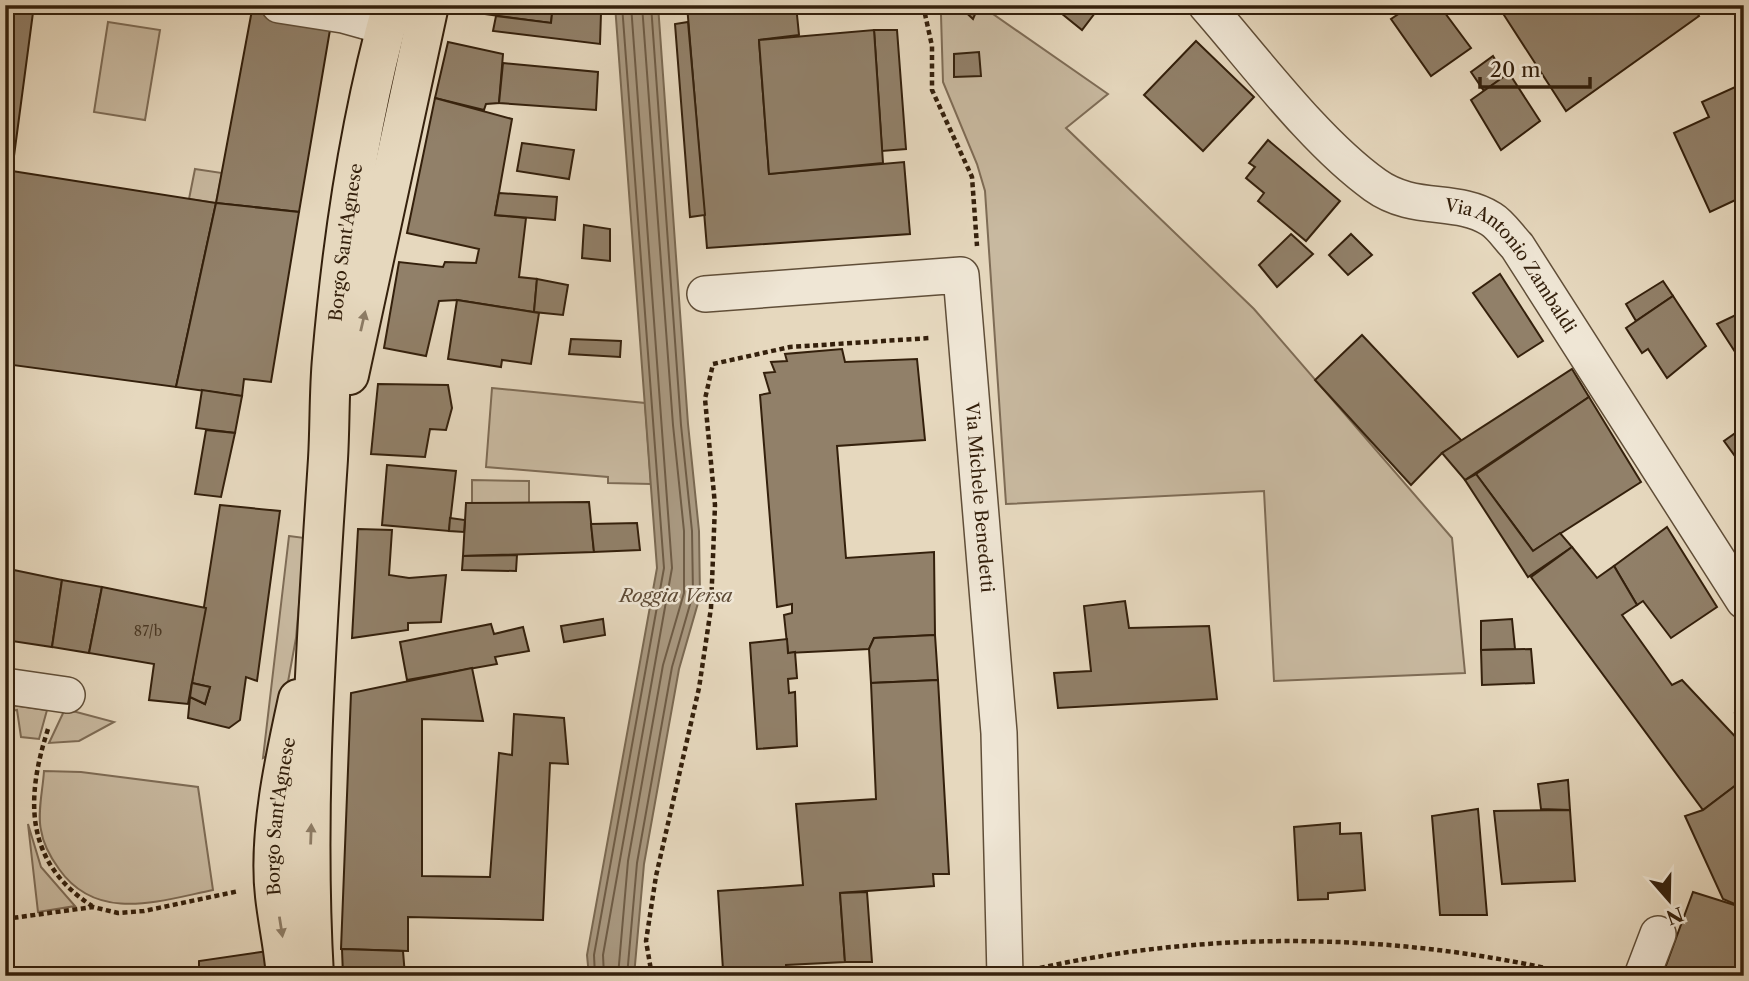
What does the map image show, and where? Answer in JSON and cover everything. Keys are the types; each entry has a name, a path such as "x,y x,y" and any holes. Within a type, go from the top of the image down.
{"main road":[{"name":"Borgo Sant'Agnese","path":"328,459 379,247 429,5"},
{"name":"Borgo Sant'Agnese","path":"314,976 310,876 316,618 328,459 331,361 359,157 396,13"},
{"name":"Borgo Sant'Agnese","path":"286,976 275,896 275,863 283,769 316,618"}],"street":[{"path":"279,5 343,15 396,13"},
{"name":"Via Antonio Zambaldi","path":"1206,5 1333,148 1376,186 1404,201 1466,209 1492,219 1517,246 1744,601"},
{"name":"Borgo Sant'Agnese","path":"379,247 374,221 372,179 390,101 398,79 396,13"},
{"path":"705,294 961,275"},
{"name":"Via Michele Benedetti","path":"961,275 1017,973"},
{"path":"5,686 63,695"},
{"path":"1642,976 1658,934"}],"path":[{"path":"923,5 932,46 932,90 972,177 978,242 971,263 961,275"},
{"path":"652,976 646,941 656,876 699,688 711,608 715,505 705,399 713,364 790,347 966,336"},
{"path":"63,695 40,752 34,826 54,874 73,894 93,907 118,913 144,911 246,891"},
{"path":"5,919 93,907"},
{"path":"1017,973 1079,959 1193,945 1329,941 1471,955 1580,976"}],"shaded area":[{"path":"947,5 980,5 1108,94 1066,128 1254,309 1452,538 1465,673 1274,681 1264,491 1006,504 985,191 977,164 943,82 941,15"},
{"path":"108,22 160,30 145,120 94,112"},
{"path":"195,169 222,173 216,203 189,199"},
{"path":"492,388 645,403 651,484 608,483 608,477 486,467"},
{"path":"472,480 529,481 529,504 472,503"},
{"path":"289,536 305,538 296,638 277,742 271,754 263,758"},
{"path":"5,704 47,710 39,739 21,737 17,710 5,712"},
{"path":"65,709 114,722 79,741 49,743"},
{"path":"44,771 81,772 198,787 213,890 130,904 92,897 74,886 53,860 42,835 40,816"},
{"path":"28,824 41,867 75,906 38,912"}],"water":[{"name":"Roggia Versa","path":"615,5 658,5 688,424 699,531 700,596 679,669 644,864 634,976 589,976 587,955 657,568"}],"building":[{"path":"5,5 34,5 12,171 5,170"},
{"path":"485,5 553,5 551,23 484,14"},
{"path":"553,5 594,5 593,11 601,13 600,44 493,31 496,16 551,23"},
{"path":"687,5 796,5 799,35 759,40 769,174 904,162 910,234 707,248"},
{"path":"958,5 979,5 973,19"},
{"path":"1051,5 1101,5 1082,30"},
{"path":"1412,5 1439,5 1471,48 1431,76 1391,19"},
{"path":"1508,5 1692,5 1699,16 1566,111 1502,12 1510,8"},
{"path":"252,10 331,24 299,212 216,203"},
{"path":"688,22 705,215 690,217 675,24"},
{"path":"874,30 897,30 906,149 882,151"},
{"path":"874,30 883,163 769,174 759,40"},
{"path":"1196,41 1254,97 1203,151 1144,95"},
{"path":"448,42 503,54 499,103 486,104 484,110 435,98"},
{"path":"979,52 981,76 954,77 954,54"},
{"path":"1493,56 1505,76 1484,91 1471,72"},
{"path":"503,63 598,72 596,110 499,103"},
{"path":"1509,73 1540,121 1501,150 1471,100"},
{"path":"1744,83 1744,196 1710,212 1674,133 1709,117 1702,102"},
{"path":"435,98 512,119 495,215 526,218 519,277 537,279 534,312 457,300 439,301 426,356 384,348 399,262 443,267 445,262 476,263 479,249 407,233"},
{"path":"1268,140 1340,201 1306,241 1258,201 1264,193 1246,178 1255,167 1249,163"},
{"path":"522,143 574,150 569,179 517,171"},
{"path":"5,170 12,171 5,205"},
{"path":"12,171 216,203 176,387 5,364 5,205"},
{"path":"499,193 557,197 555,220 495,215"},
{"path":"216,203 299,212 271,382 244,379 242,396 176,387"},
{"path":"584,225 610,229 610,261 582,258"},
{"path":"1291,234 1313,254 1277,287 1259,265"},
{"path":"1351,234 1372,255 1348,275 1329,255"},
{"path":"1500,274 1543,341 1518,357 1473,293"},
{"path":"537,279 568,285 563,315 534,312"},
{"path":"1663,281 1673,296 1636,321 1626,304"},
{"path":"1673,296 1706,346 1667,378 1648,349 1642,353 1626,328"},
{"path":"457,300 539,313 531,364 502,360 501,367 448,359"},
{"path":"1744,311 1744,356 1739,358 1717,324"},
{"path":"1362,335 1462,441 1442,453 1411,485 1315,380"},
{"path":"571,339 621,341 620,357 569,354"},
{"path":"842,349 845,362 917,359 925,440 837,446 846,558 934,552 935,635 874,638 869,649 788,653 784,615 792,613 792,604 777,607 760,395 770,393 764,373 775,372 771,362 787,361 785,354"},
{"path":"1572,369 1589,397 1465,480 1442,453"},
{"path":"378,384 448,385 452,408 446,430 430,429 425,457 371,454"},
{"path":"202,390 242,396 235,433 196,428"},
{"path":"1589,397 1641,482 1533,551 1476,474"},
{"path":"1744,427 1744,462 1740,463 1724,441"},
{"path":"206,430 235,433 221,497 195,494"},
{"path":"387,465 456,471 449,531 382,525"},
{"path":"1476,474 1533,551 1560,533 1572,547 1528,577 1465,480"},
{"path":"589,502 594,552 463,556 466,503"},
{"path":"220,505 280,511 257,681 246,677 240,720 229,728 188,718 190,697 205,704 210,687 192,683"},
{"path":"450,518 465,520 464,532 449,531"},
{"path":"637,523 640,550 594,552 591,524"},
{"path":"1667,527 1717,607 1671,638 1643,601 1637,605 1614,566"},
{"path":"358,529 392,530 389,575 409,578 446,575 441,622 408,623 408,630 352,638"},
{"path":"1572,547 1597,578 1614,566 1637,605 1622,615 1672,685 1682,680 1744,746 1744,779 1703,810 1531,577"},
{"path":"517,555 516,571 462,570 463,556"},
{"path":"5,561 10,563 5,592"},
{"path":"9,569 62,580 52,647 5,640"},
{"path":"62,580 102,587 89,653 52,647"},
{"path":"102,587 206,608 188,704 149,700 154,664 89,653"},
{"path":"1125,601 1129,628 1209,626 1217,699 1058,708 1054,673 1091,671 1084,606"},
{"path":"603,619 605,635 564,642 561,626"},
{"path":"1512,619 1515,649 1481,650 1481,621"},
{"path":"491,624 494,634 523,627 529,651 495,657 497,664 407,680 400,642"},
{"path":"935,635 938,680 871,683 869,649 874,638"},
{"path":"787,639 788,653 795,652 797,678 788,679 789,693 795,692 797,746 757,749 750,643"},
{"path":"1531,649 1534,683 1482,685 1481,650"},
{"path":"472,668 483,721 422,719 422,876 490,877 499,753 512,755 514,714 564,718 568,764 550,763 543,920 408,917 408,951 341,949 351,693"},
{"path":"1744,679 1744,698 1736,684"},
{"path":"938,680 949,874 933,874 934,886 840,893 845,962 786,965 786,976 727,976 726,969 723,970 718,891 803,885 796,804 876,799 871,683"},
{"path":"192,683 210,687 205,704 190,697"},
{"path":"1744,708 1744,727 1735,713"},
{"path":"1744,779 1744,908 1723,899 1685,816 1703,810"},
{"path":"1568,780 1570,810 1541,809 1538,784"},
{"path":"1478,809 1487,915 1440,915 1432,816"},
{"path":"1570,810 1575,881 1502,884 1494,811"},
{"path":"1340,823 1340,834 1361,833 1365,890 1328,893 1328,899 1298,900 1294,827"},
{"path":"867,892 872,962 845,962 840,893"},
{"path":"1693,892 1744,908 1744,976 1677,976 1664,971"},
{"path":"282,949 283,976 199,976 199,961"},
{"path":"342,949 403,951 405,976 343,976"}]}
